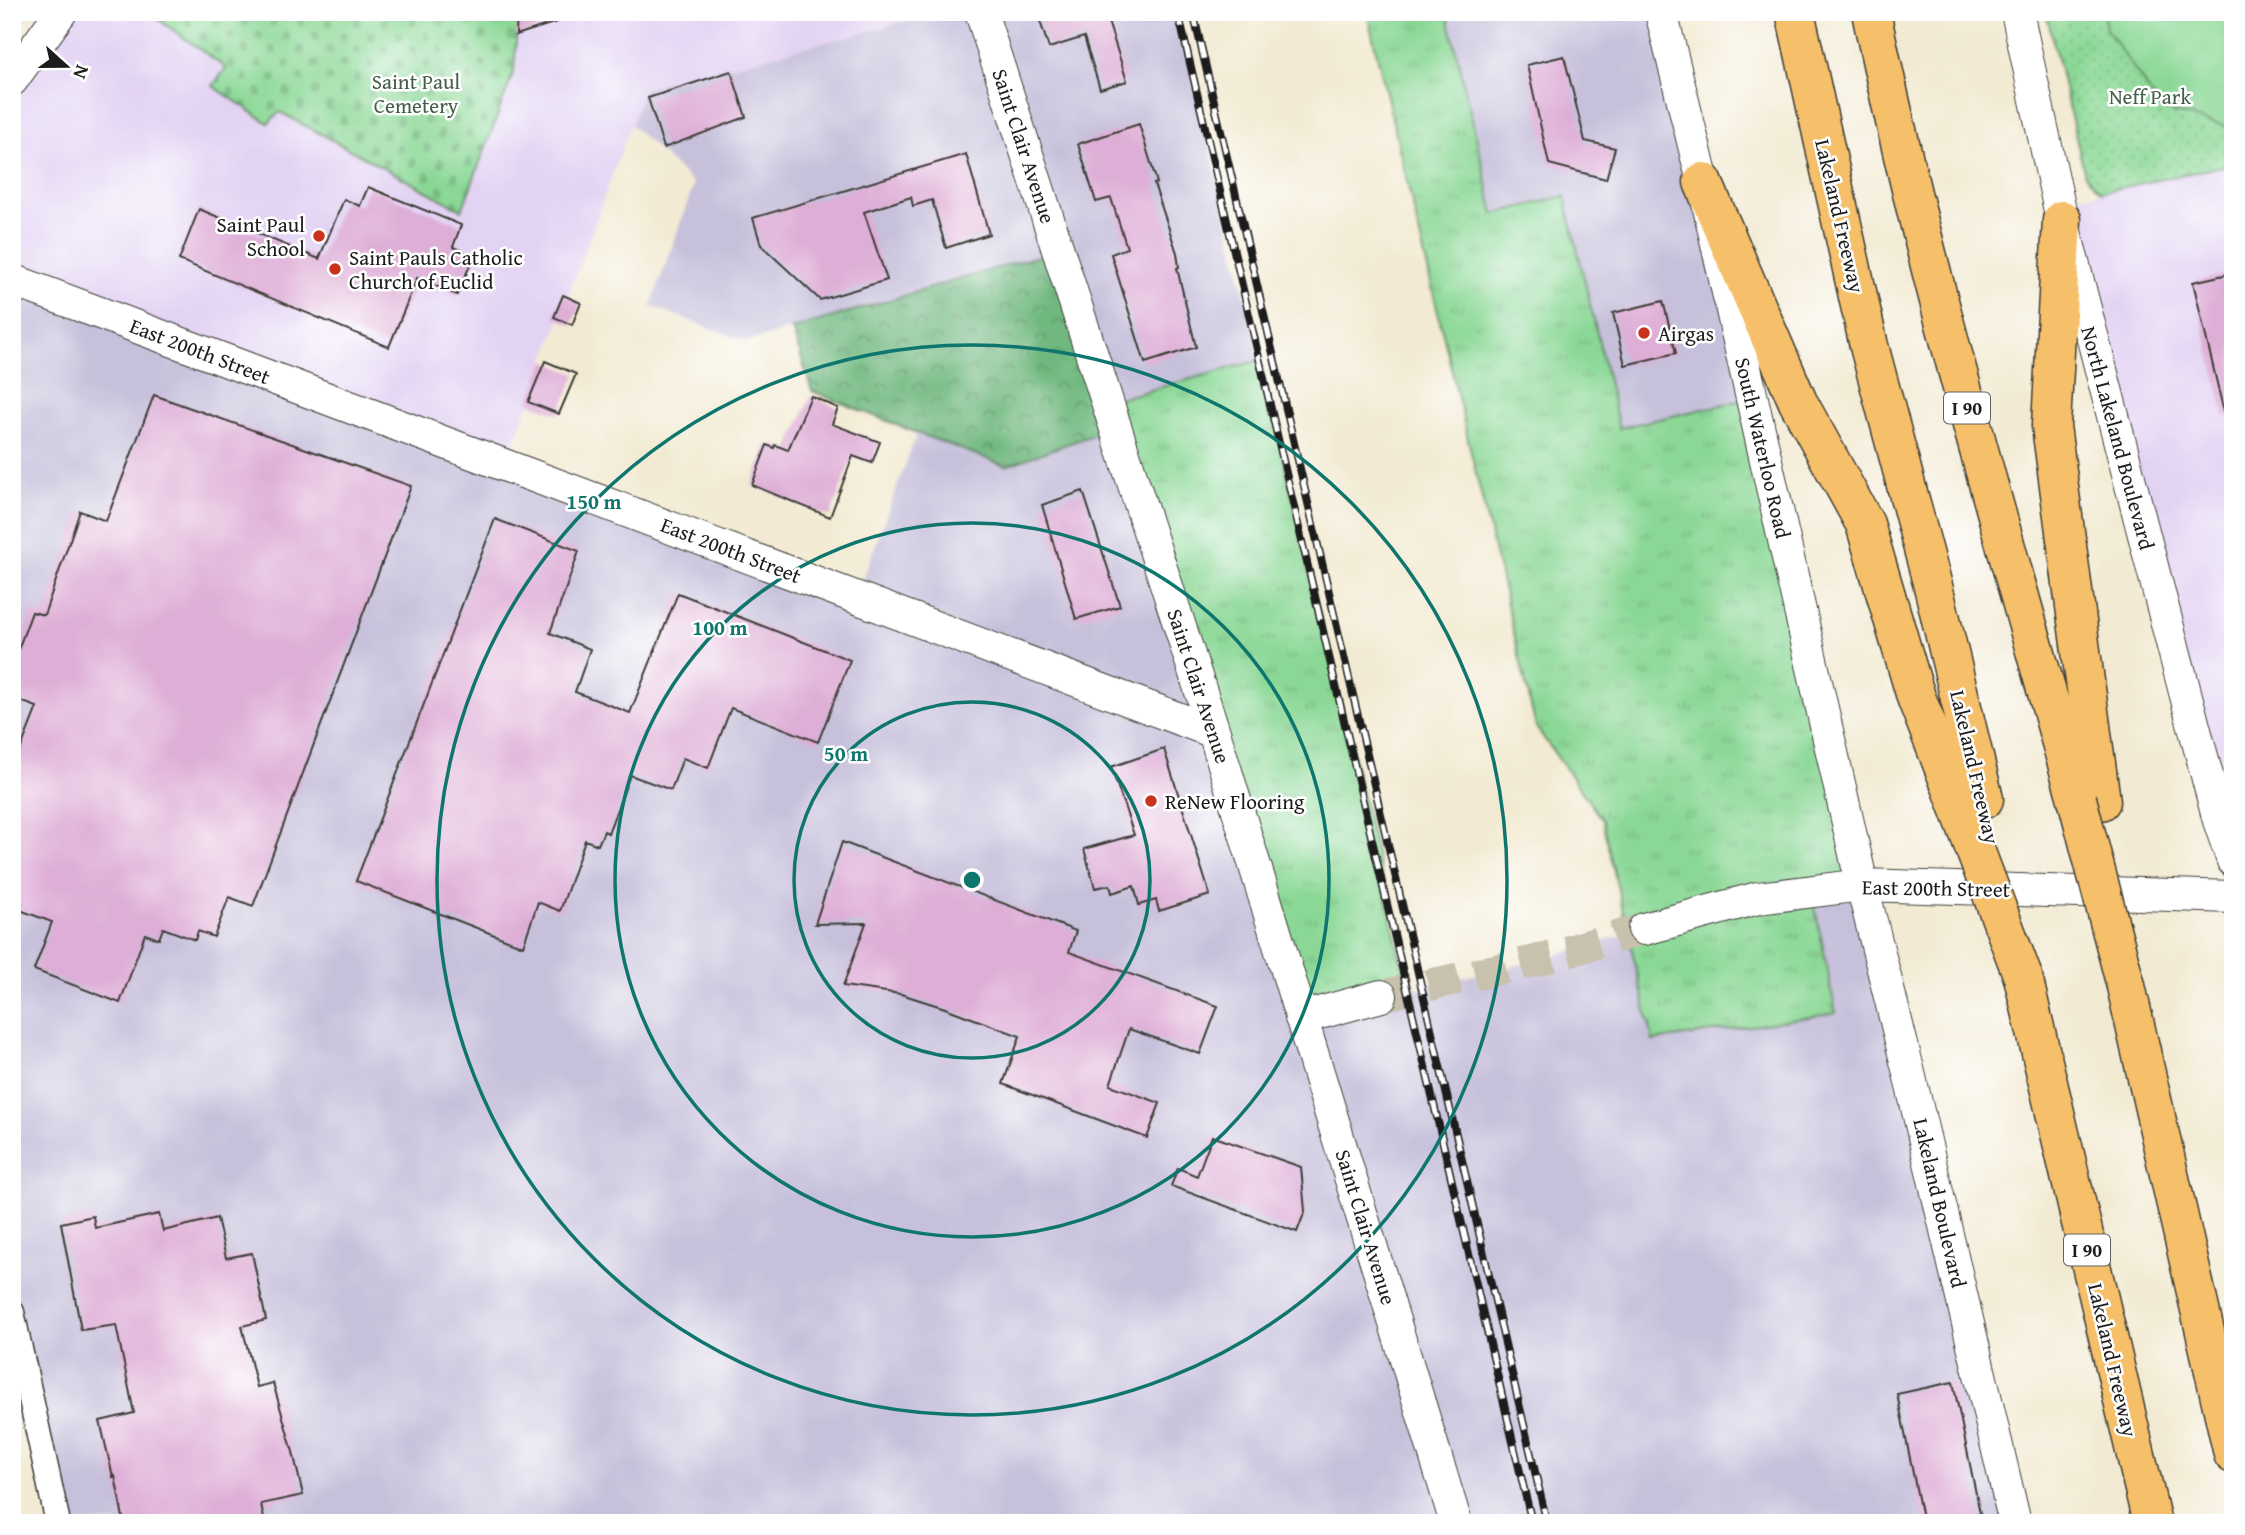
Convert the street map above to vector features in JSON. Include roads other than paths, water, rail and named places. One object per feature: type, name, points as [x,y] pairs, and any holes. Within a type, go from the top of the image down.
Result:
[{"type":"highway","name":"Lakeland Freeway","points":[[1795,12],[1869,346],[1934,590],[1969,796],[2024,977],[2152,1523]]},
{"type":"highway","name":"I 90","points":[[1871,12],[1884,78],[1966,404],[2089,800]]},
{"type":"highway","points":[[1703,182],[1798,402],[1865,524],[1916,697],[1969,796]]},
{"type":"highway","points":[[2062,220],[2050,426],[2089,800],[2126,986],[2233,1454]]},
{"type":"street","points":[[12,80],[61,12]]},
{"type":"street","name":"Saint Clair Avenue","points":[[981,12],[1214,732],[1455,1523]]},
{"type":"street","name":"South Waterloo Road","points":[[1661,12],[1703,182],[1862,885]]},
{"type":"street","name":"North Lakeland Boulevard","points":[[2017,12],[2062,220],[2219,821],[2233,861]]},
{"type":"street","name":"East 200th Street","points":[[12,280],[1214,732]]},
{"type":"street","name":"East 200th Street","points":[[1644,929],[1758,898],[1862,885],[2233,897]]},
{"type":"street","name":"Lakeland Boulevard","points":[[1862,885],[2015,1523]]},
{"type":"street","points":[[1301,1018],[1381,996]]},
{"type":"street","points":[[12,1312],[58,1523]]},
{"type":"tunnel","points":[[1381,996],[1535,961],[1644,929]]},
{"type":"railway","points":[[1178,12],[1532,1523]]},
{"type":"railway","points":[[1193,12],[1547,1523]]},
{"type":"place","name":"Saint Paul School","points":[[319,236]]},
{"type":"place","name":"Saint Pauls Catholic Church of Euclid","points":[[335,269]]},
{"type":"place","name":"Airgas","points":[[1644,333]]},
{"type":"place","name":"ReNew Flooring","points":[[1151,801]]},
{"type":"park label","name":"Saint Paul Cemetery","points":[[416,93]]},
{"type":"park label","name":"Neff Park","points":[[2150,96]]}]
